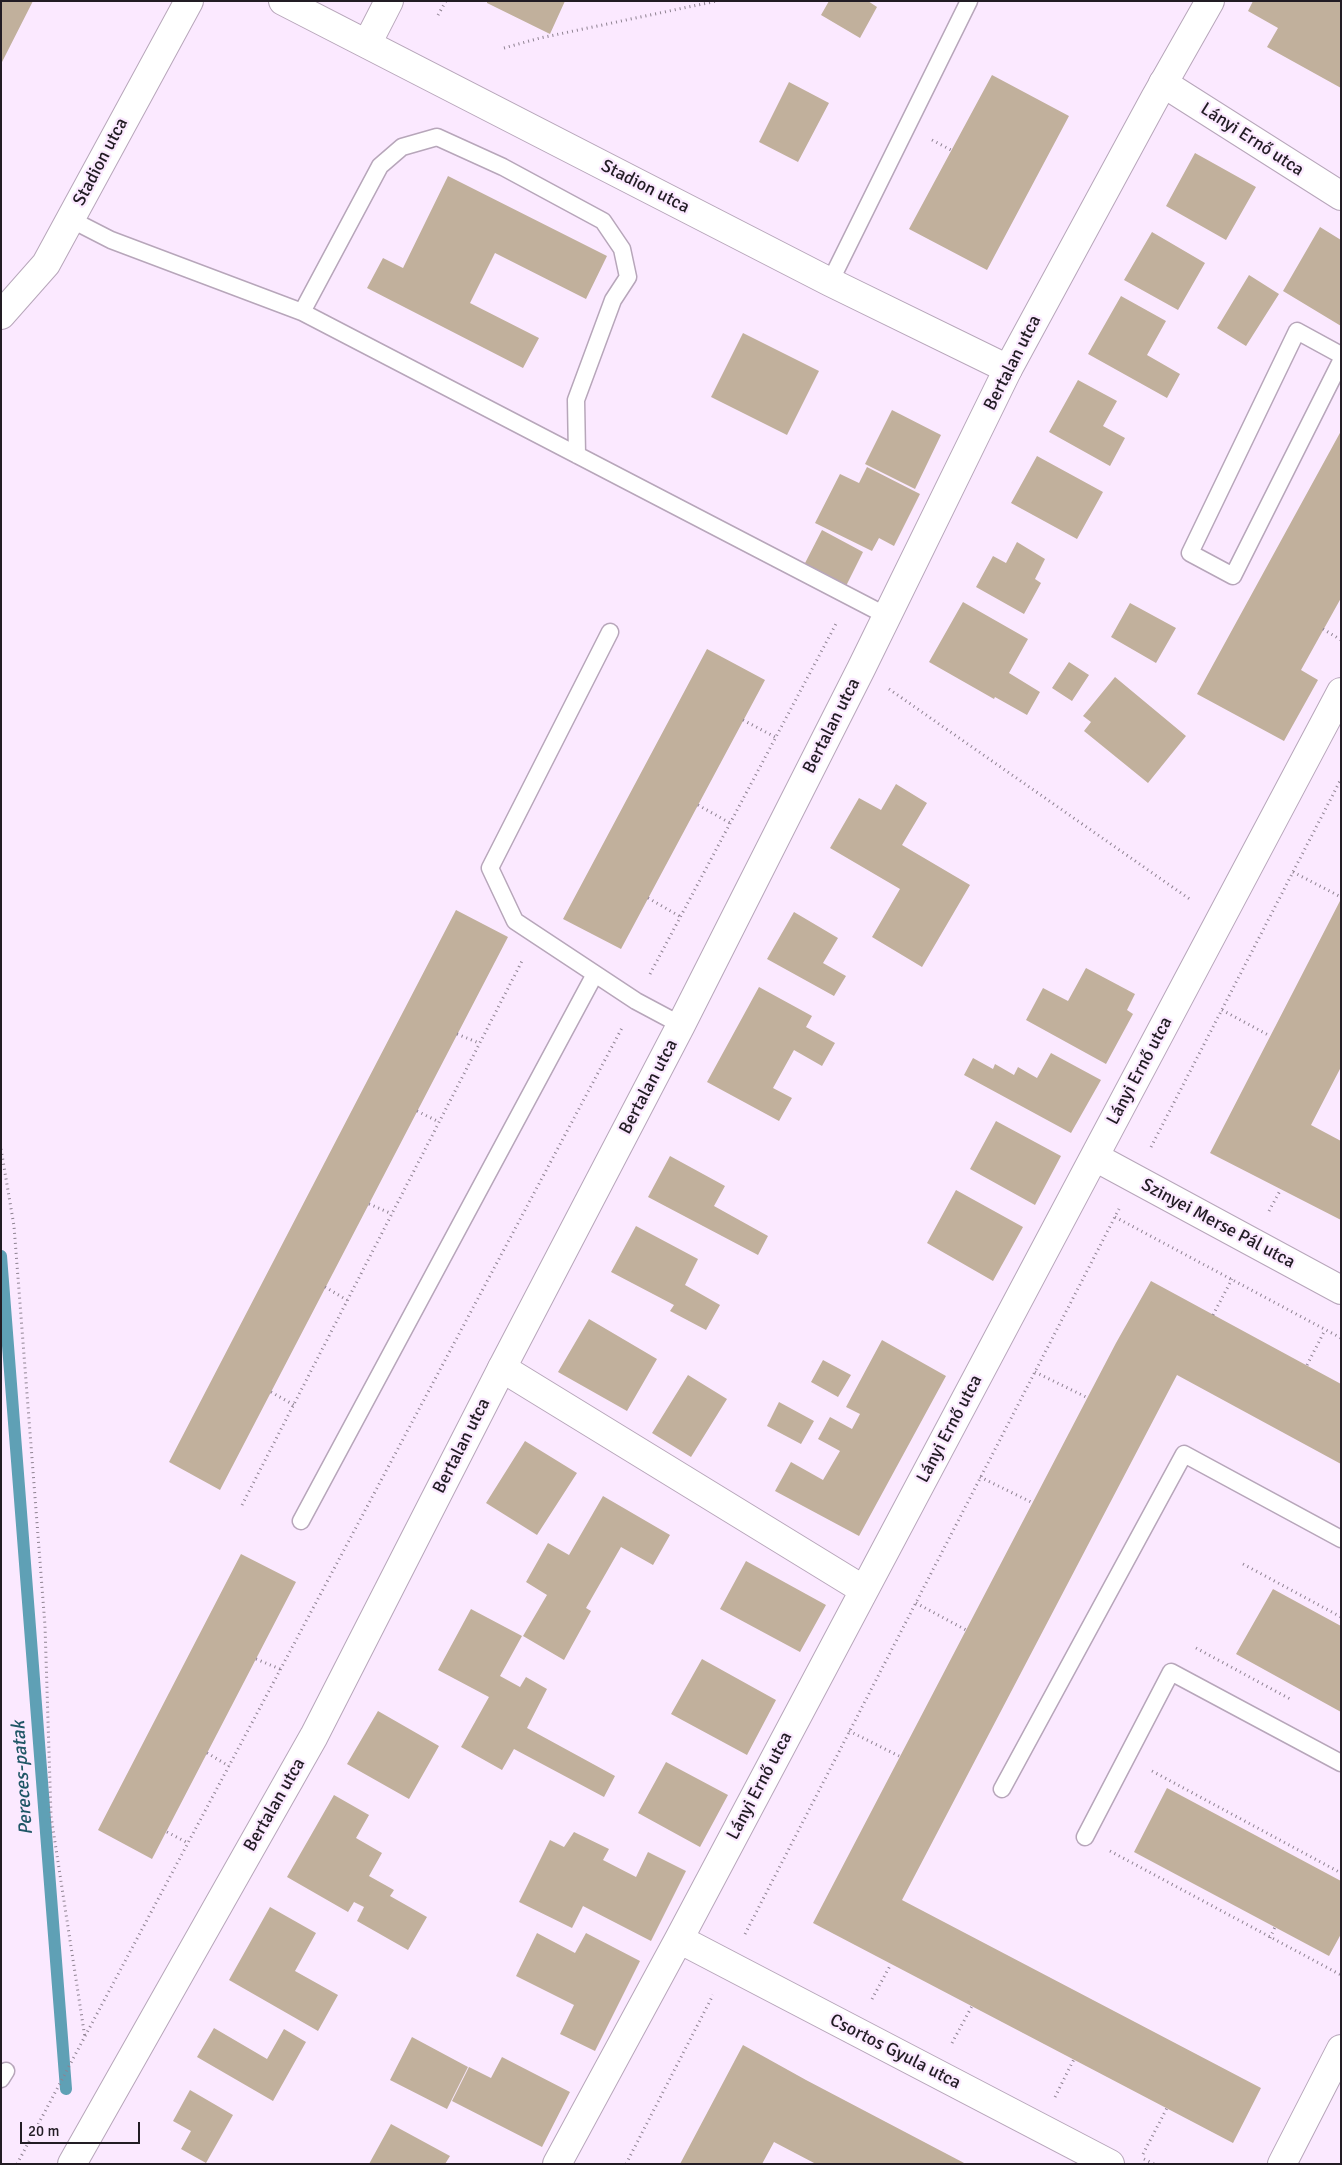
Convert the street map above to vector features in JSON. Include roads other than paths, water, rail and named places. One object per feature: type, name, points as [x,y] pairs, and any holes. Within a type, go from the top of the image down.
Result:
[{"type":"street","name":"Stadion utca","points":[[1,315],[46,264],[189,1]]},
{"type":"street","name":"Stadion utca","points":[[283,1],[830,282],[1008,369]]},
{"type":"street","points":[[367,44],[389,1]]},
{"type":"street","points":[[1192,31],[1200,1]]},
{"type":"street","name":"Bertalan utca","points":[[72,2164],[314,1736],[502,1368],[681,1025],[887,616],[1008,369],[1163,83],[1210,1]]},
{"type":"street","name":"Lányi Ernő utca","points":[[1163,83],[1341,196]]},
{"type":"street","name":"Lányi Ernő utca","points":[[557,2164],[679,1939],[1341,692]]},
{"type":"street","name":"Szinyei Merse Pál utca","points":[[1094,1158],[1341,1290]]},
{"type":"street","points":[[502,1368],[864,1590]]},
{"type":"street","name":"Csortos Gyula utca","points":[[679,1939],[1110,2164]]},
{"type":"street","points":[[1282,2164],[1341,2049]]},
{"type":"lane","points":[[830,282],[969,1]]},
{"type":"lane","points":[[302,312],[380,166],[402,147],[437,138],[503,167],[603,221],[622,249],[628,277],[613,300],[576,400],[577,455]]},
{"type":"lane","points":[[70,219],[111,240],[302,312],[887,616]]},
{"type":"lane","points":[[1341,355],[1297,331],[1190,553],[1233,576],[1341,361]]},
{"type":"lane","points":[[610,632],[490,868],[515,921],[636,1001],[681,1025]]},
{"type":"lane","points":[[301,1521],[595,974]]},
{"type":"lane","points":[[1002,1789],[1184,1454],[1341,1539]]},
{"type":"lane","points":[[1085,1837],[1171,1672],[1341,1763]]},
{"type":"waterway","name":"Pereces-patak","points":[[1,1256],[66,2089]]}]
